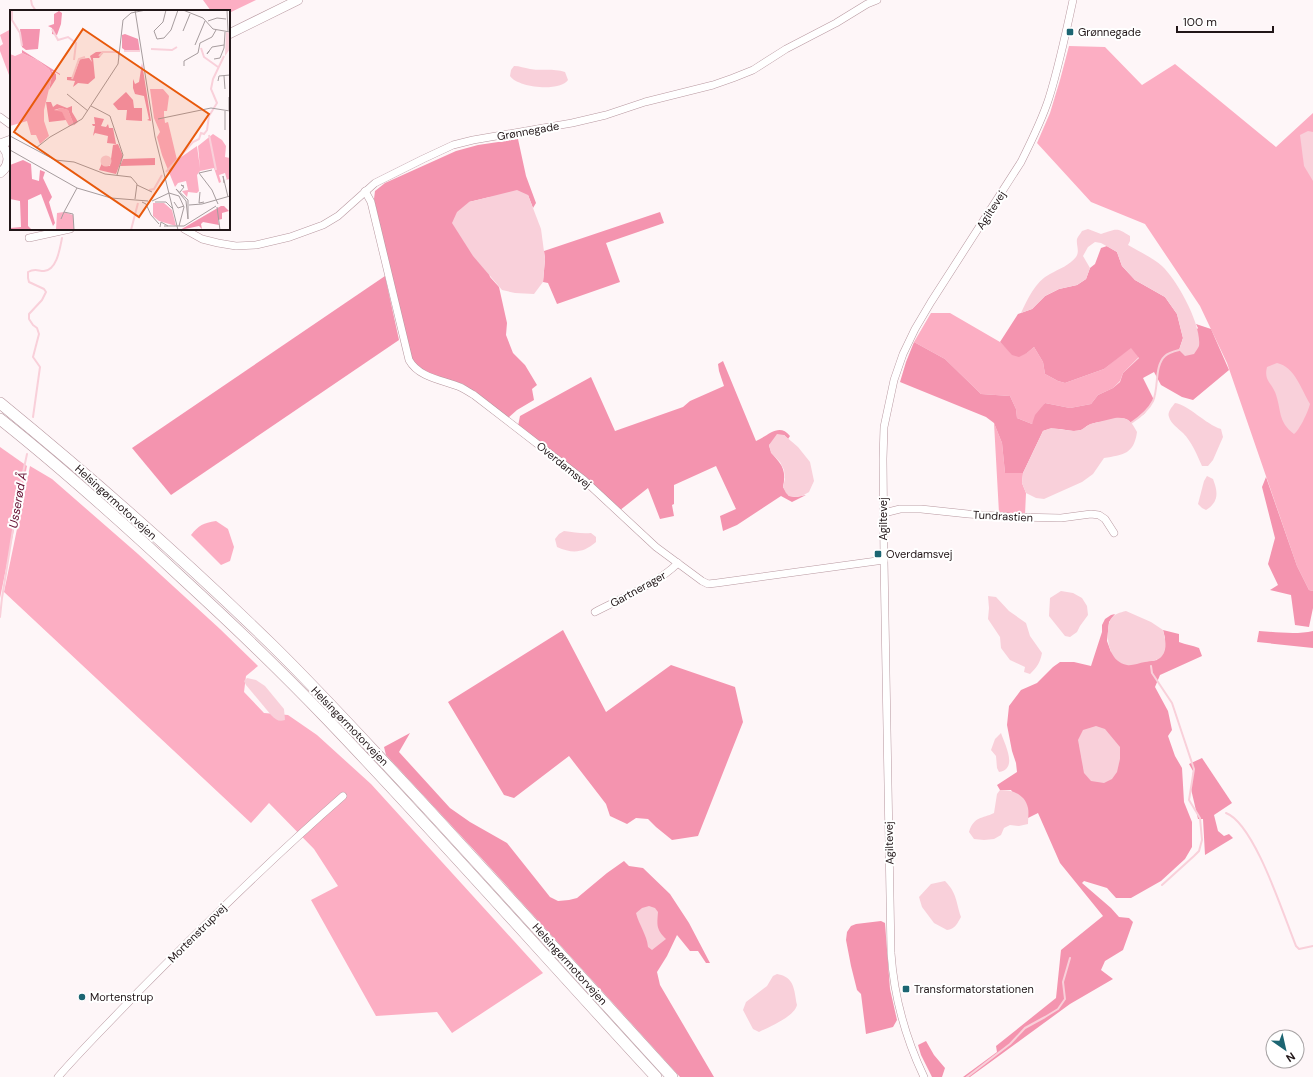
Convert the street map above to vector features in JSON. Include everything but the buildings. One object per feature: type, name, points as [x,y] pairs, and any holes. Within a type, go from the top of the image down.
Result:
[{"type":"highway","points":[[0,396],[39,428],[68,459]]},
{"type":"highway","name":"Helsingørmotorvejen","points":[[0,403],[68,459],[171,551],[272,646],[337,711],[672,1077]]},
{"type":"highway","name":"Helsingørmotorvejen","points":[[0,419],[122,523],[225,618],[309,701],[436,836],[656,1077]]},
{"type":"main road","points":[[230,34],[298,0]]},
{"type":"main road","points":[[0,173],[6,168],[10,156],[0,144],[10,140]]},
{"type":"street","name":"Grønnegade","points":[[186,230],[202,239],[236,246],[256,245],[290,237],[323,225],[338,216],[375,183],[453,145],[473,140],[572,123],[606,115],[645,102],[713,85],[748,72],[786,49],[836,24],[867,4],[877,0]]},
{"type":"street","name":"Agiltevej","points":[[924,1077],[909,1044],[896,996],[893,974],[890,919],[884,560],[884,427],[894,380],[903,354],[931,302],[1002,193],[1021,162],[1032,139],[1049,99],[1061,55],[1073,0]]},
{"type":"street","points":[[0,117],[10,124]]},
{"type":"street","name":"Overdamsvej","points":[[365,191],[371,202],[409,360],[412,366],[426,375],[462,388],[474,395],[584,480],[656,547],[702,581],[708,584],[718,584],[884,560]]},
{"type":"street","points":[[29,238],[65,230]]},
{"type":"street","name":"Tundrastien","points":[[884,513],[900,509],[921,509],[1011,517],[1061,518],[1091,514],[1099,515],[1105,519],[1114,533]]},
{"type":"street","name":"Gartnerager","points":[[595,612],[653,582],[671,570],[678,563]]},
{"type":"street","name":"Mortenstrupvej","points":[[58,1077],[77,1055],[197,932],[301,833],[343,796]]},
{"type":"shaded area","points":[[203,0],[256,0],[230,13],[230,10],[210,10]]},
{"type":"shaded area","points":[[10,30],[9,75],[0,51],[0,46],[3,44],[0,35]]},
{"type":"shaded area","points":[[1069,46],[1105,47],[1142,85],[1175,64],[1276,147],[1313,113],[1313,591],[1309,590],[1297,566],[1227,363],[1200,306],[1145,224],[1091,202],[1037,143],[1050,113]]},
{"type":"shaded area","points":[[514,66],[534,70],[565,72],[568,80],[564,84],[557,86],[530,86],[514,80],[510,76],[511,70]]},
{"type":"shaded area","points":[[1308,131],[1313,132],[1313,181],[1304,166],[1300,135]]},
{"type":"shaded area","points":[[518,139],[526,176],[536,203],[533,208],[528,195],[490,197],[469,202],[490,277],[499,287],[507,323],[506,335],[513,353],[525,365],[537,385],[532,389],[534,400],[517,410],[508,418],[463,384],[431,374],[420,368],[411,359],[374,199],[375,191],[385,183],[456,151],[478,145]]},
{"type":"shaded area","points":[[517,190],[528,195],[541,229],[545,259],[543,282],[534,294],[515,293],[502,290],[473,256],[452,223],[457,212],[469,202]]},
{"type":"shaded area","points":[[660,212],[664,223],[606,243],[620,282],[557,304],[548,283],[543,282],[545,259],[544,251]]},
{"type":"shaded area","points":[[1088,229],[1101,234],[1116,230],[1125,233],[1130,236],[1128,245],[1162,266],[1175,281],[1193,315],[1197,327],[1199,346],[1194,354],[1185,356],[1179,350],[1183,338],[1177,314],[1165,297],[1135,280],[1122,266],[1117,252],[1101,243],[1095,242],[1088,247],[1083,256],[1090,268],[1086,279],[1077,285],[1059,289],[1045,296],[1032,309],[1021,313],[1032,291],[1040,281],[1074,260],[1078,252],[1077,238],[1082,231]]},
{"type":"shaded area","points":[[1107,246],[1117,252],[1122,266],[1135,280],[1165,297],[1177,314],[1183,338],[1179,350],[1198,328],[1196,324],[1211,329],[1229,370],[1193,400],[1182,397],[1161,385],[1154,372],[1143,378],[1154,400],[1144,414],[1131,423],[1126,419],[1120,418],[1094,423],[1088,425],[1082,430],[1077,431],[1048,429],[1043,431],[1023,473],[1005,473],[1002,443],[994,423],[986,417],[900,382],[914,342],[945,359],[981,394],[1010,396],[1016,409],[1017,418],[1032,424],[1035,415],[1045,403],[1070,408],[1091,404],[1098,395],[1113,388],[1120,382],[1123,373],[1139,358],[1131,348],[1104,369],[1065,383],[1045,374],[1043,362],[1034,347],[1019,357],[1012,355],[1000,342],[1018,314],[1032,309],[1045,296],[1059,289],[1077,285],[1086,279],[1090,268],[1095,264],[1101,248]]},
{"type":"shaded area","points":[[385,276],[399,340],[171,495],[132,448]]},
{"type":"shaded area","points":[[931,313],[950,313],[1000,342],[1013,355],[1027,353],[1034,347],[1043,362],[1045,374],[1065,383],[1104,369],[1131,347],[1139,357],[1123,373],[1120,381],[1113,388],[1098,395],[1091,404],[1070,408],[1045,403],[1032,424],[1017,418],[1016,409],[1010,396],[981,394],[945,359],[914,342]]},
{"type":"shaded area","points":[[723,361],[756,441],[773,431],[778,430],[786,432],[790,436],[788,439],[784,435],[769,445],[781,465],[784,477],[783,487],[789,496],[796,497],[806,495],[792,502],[781,496],[737,525],[723,531],[720,516],[736,509],[716,466],[674,485],[674,504],[672,505],[674,516],[660,519],[648,488],[619,511],[518,426],[520,416],[591,377],[615,431],[683,407],[690,401],[724,386],[718,364]]},
{"type":"shaded area","points":[[1277,363],[1283,365],[1293,374],[1310,404],[1303,421],[1294,434],[1282,420],[1275,392],[1266,375],[1267,367]]},
{"type":"shaded area","points":[[1175,403],[1186,407],[1215,427],[1221,429],[1223,437],[1213,460],[1208,466],[1202,466],[1189,440],[1170,419],[1169,411]]},
{"type":"shaded area","points":[[1115,418],[1129,420],[1137,432],[1136,439],[1130,449],[1117,456],[1104,458],[1093,474],[1082,482],[1044,499],[1036,498],[1026,493],[1022,483],[1023,473],[1043,431],[1051,428],[1073,431],[1081,430],[1090,424]]},
{"type":"shaded area","points":[[994,423],[1002,443],[1005,473],[1023,473],[1022,483],[1026,493],[1025,515],[999,513]]},
{"type":"shaded area","points":[[777,434],[784,435],[798,447],[810,462],[814,481],[809,492],[802,496],[789,496],[783,487],[785,479],[784,470],[780,462],[771,453],[769,445]]},
{"type":"shaded area","points":[[0,447],[27,466],[0,598]]},
{"type":"shaded area","points":[[30,466],[52,479],[138,554],[258,666],[246,676],[244,692],[264,713],[288,715],[317,735],[371,784],[543,973],[452,1033],[437,1012],[376,1016],[311,900],[338,886],[314,849],[269,803],[251,823],[4,592]]},
{"type":"shaded area","points":[[1207,476],[1213,479],[1216,488],[1216,496],[1213,504],[1206,510],[1198,504],[1204,481]]},
{"type":"shaded area","points":[[1266,477],[1297,566],[1309,590],[1313,591],[1313,608],[1309,627],[1295,625],[1291,595],[1270,590],[1278,585],[1268,564],[1275,538],[1262,487]]},
{"type":"shaded area","points":[[216,521],[228,529],[234,547],[230,561],[221,565],[191,535],[202,525]]},
{"type":"shaded area","points":[[564,531],[591,533],[596,537],[596,542],[582,550],[568,551],[557,547],[555,539]]},
{"type":"shaded area","points":[[1061,591],[1073,593],[1082,598],[1087,606],[1088,615],[1077,632],[1070,637],[1065,636],[1049,616],[1050,598]]},
{"type":"shaded area","points":[[988,596],[996,597],[1009,611],[1026,623],[1030,636],[1042,653],[1038,665],[1030,674],[1024,672],[1025,667],[1010,660],[1001,648],[1000,637],[988,619]]},
{"type":"shaded area","points":[[1126,611],[1151,622],[1163,630],[1165,650],[1160,658],[1133,665],[1127,665],[1117,660],[1111,652],[1108,641],[1109,622],[1112,617],[1118,613]]},
{"type":"shaded area","points":[[1115,614],[1109,622],[1107,641],[1111,652],[1151,661],[1157,660],[1165,638],[1163,630],[1179,634],[1179,642],[1199,648],[1202,656],[1160,675],[1155,687],[1168,711],[1172,730],[1168,736],[1175,756],[1182,768],[1184,802],[1192,822],[1192,847],[1185,859],[1161,881],[1131,898],[1116,898],[1107,888],[1084,881],[1082,883],[1111,908],[1119,917],[1129,918],[1133,922],[1123,950],[1105,961],[1101,970],[1113,979],[1070,1004],[970,1077],[963,1077],[997,1052],[996,1046],[1056,998],[1061,950],[1103,916],[1060,863],[1038,813],[1028,818],[1028,813],[1011,790],[1000,790],[997,785],[1017,772],[1007,725],[1009,706],[1021,690],[1037,683],[1060,662],[1074,662],[1091,666],[1102,632],[1102,625],[1105,619]]},
{"type":"shaded area","points":[[563,630],[606,712],[671,665],[735,687],[743,722],[698,836],[672,840],[648,819],[636,818],[627,824],[610,816],[606,804],[569,756],[514,798],[504,795],[448,702]]},
{"type":"shaded area","points":[[1259,631],[1293,633],[1313,631],[1313,648],[1257,642]]},
{"type":"shaded area","points":[[247,678],[256,680],[265,686],[284,709],[285,720],[278,720],[271,715],[246,685],[244,681]]},
{"type":"shaded area","points":[[1096,726],[1105,729],[1120,747],[1120,759],[1117,772],[1112,779],[1104,783],[1091,781],[1084,773],[1078,740],[1083,730]]},
{"type":"shaded area","points":[[410,733],[399,752],[450,808],[470,822],[507,843],[550,897],[558,901],[577,898],[624,861],[629,866],[643,868],[670,894],[689,923],[710,963],[706,963],[698,951],[690,951],[677,935],[657,972],[660,985],[714,1077],[680,1077],[386,755],[384,747]]},
{"type":"shaded area","points":[[1001,733],[1009,755],[1009,761],[1005,770],[999,772],[997,768],[996,756],[991,750],[995,739]]},
{"type":"shaded area","points":[[1202,758],[1232,803],[1214,815],[1218,831],[1224,836],[1229,834],[1233,838],[1205,855],[1203,819],[1198,819],[1191,789],[1193,771],[1189,764]]},
{"type":"shaded area","points":[[1000,790],[1014,792],[1024,799],[1028,808],[1028,824],[1019,826],[1010,825],[1004,828],[1001,835],[994,839],[974,839],[969,832],[973,823],[994,813],[997,794]]},
{"type":"shaded area","points":[[945,881],[956,898],[961,917],[954,927],[947,930],[934,923],[922,907],[919,897],[931,884]]},
{"type":"shaded area","points":[[649,906],[655,908],[658,912],[658,927],[666,939],[652,950],[648,947],[636,913],[642,908]]},
{"type":"shaded area","points":[[881,921],[885,923],[890,989],[897,1020],[893,1027],[866,1034],[861,994],[857,990],[846,940],[847,932],[851,926],[856,924]]},
{"type":"shaded area","points":[[777,974],[787,978],[793,985],[797,1005],[791,1014],[759,1032],[753,1029],[743,1010],[746,1002],[767,986],[773,976]]},
{"type":"shaded area","points":[[926,1041],[934,1055],[945,1068],[942,1077],[932,1077],[921,1055],[918,1045]]},
{"type":"waterway","name":"Usserød Å","points":[[31,0],[35,10]]},
{"type":"waterway","name":"Usserød Å","points":[[33,417],[40,367],[33,357],[39,334],[37,328],[29,319],[29,314],[42,300],[46,292],[44,289],[29,282],[28,272],[35,270],[44,271],[52,267],[57,258],[62,238]]},
{"type":"waterway","points":[[1131,423],[1144,414],[1153,401],[1159,365],[1162,360],[1168,354],[1179,350]]},
{"type":"waterway","name":"Usserød Å","points":[[0,617],[15,510],[27,454]]},
{"type":"waterway","points":[[1151,666],[1152,673],[1172,703],[1194,769],[1189,800],[1200,818],[1202,840],[1199,851],[1162,885]]},
{"type":"waterway","points":[[1226,813],[1237,821],[1258,852],[1296,946],[1299,949],[1313,946]]},
{"type":"waterway","points":[[967,1077],[1010,1044],[1025,1028],[1058,1009],[1065,999],[1063,982],[1070,958]]},
{"type":"place","name":"Grønnegade","points":[[1070,32]]},
{"type":"place","name":"Overdamsvej","points":[[878,554]]},
{"type":"place","name":"Transformatorstationen","points":[[906,989]]},
{"type":"place","name":"Mortenstrup","points":[[82,997]]}]
